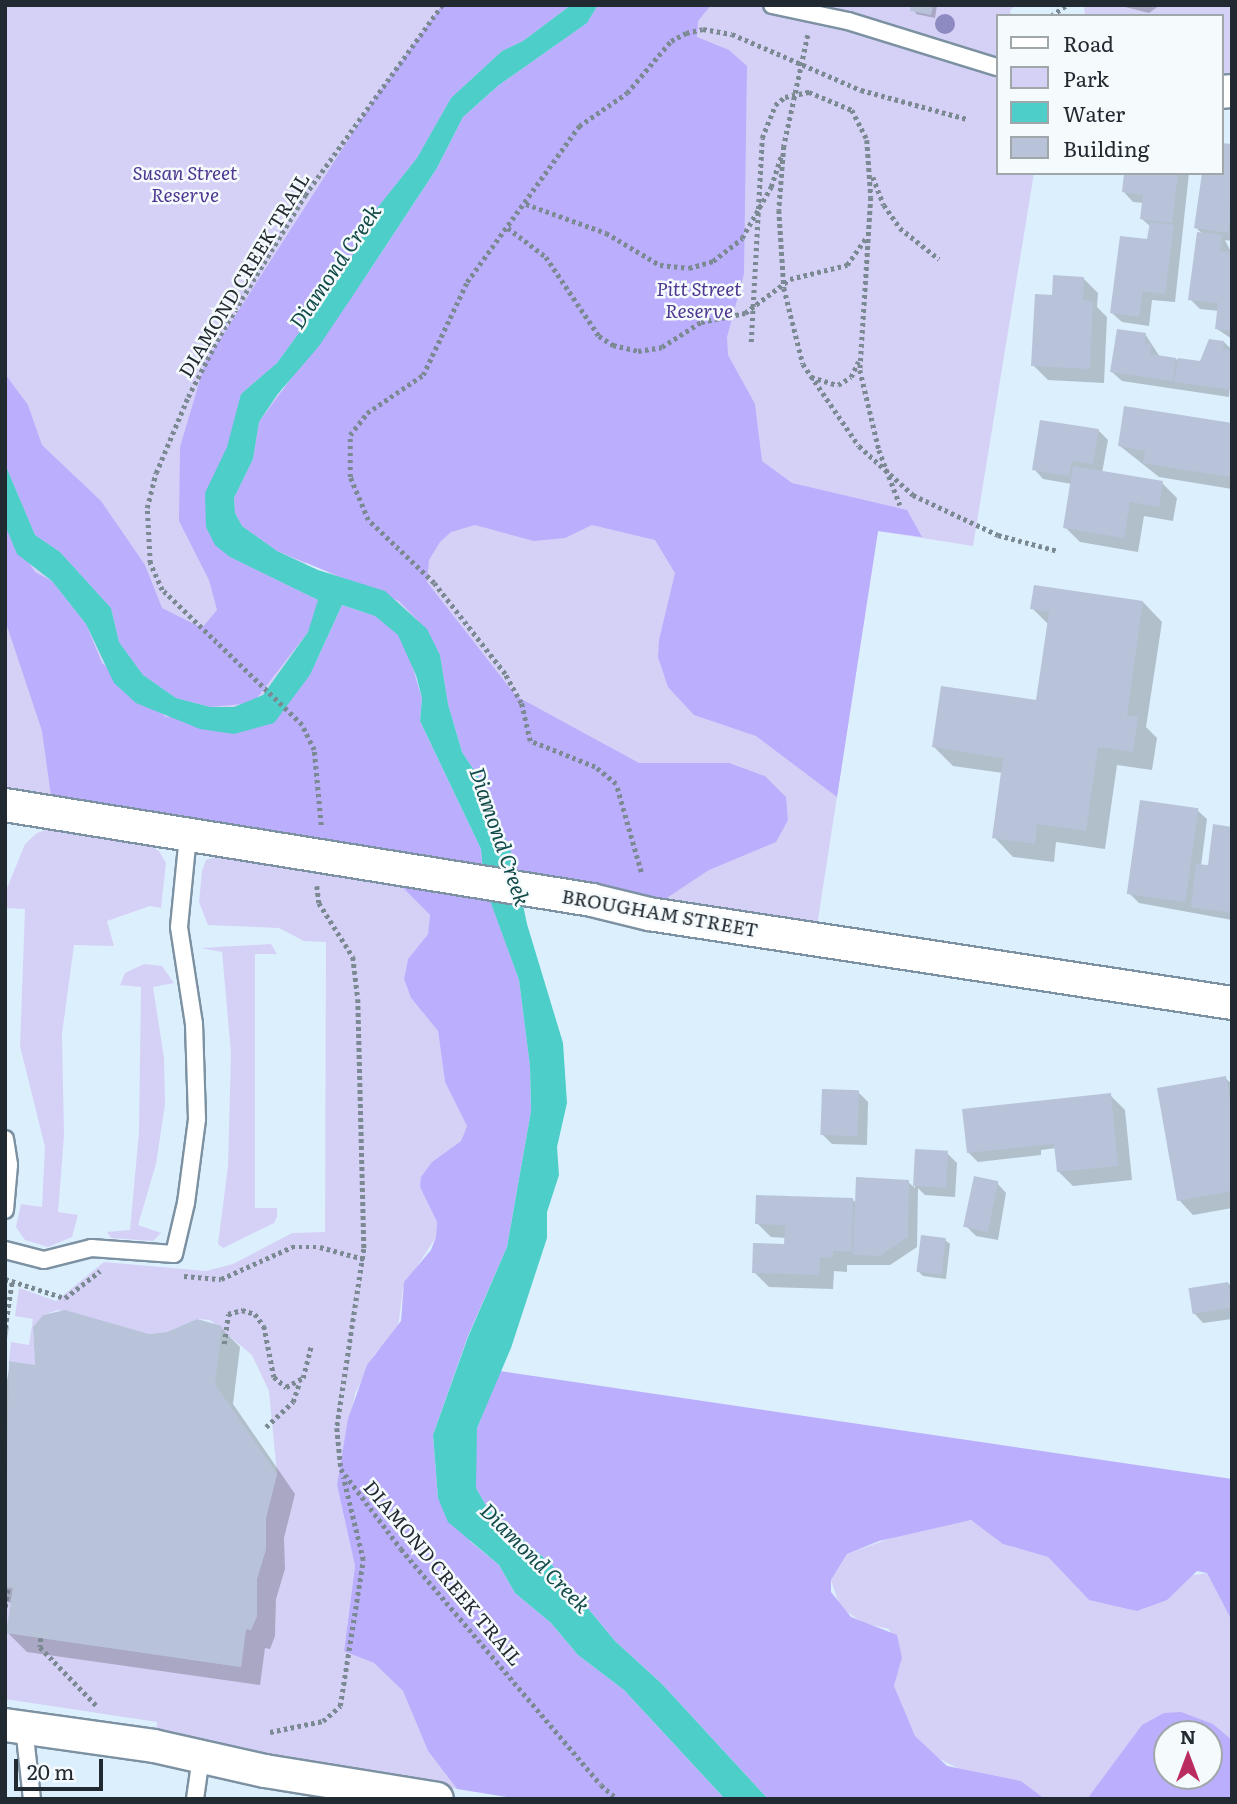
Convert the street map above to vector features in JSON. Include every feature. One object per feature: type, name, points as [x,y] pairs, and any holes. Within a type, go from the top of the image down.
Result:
[{"type":"street","name":"BROUGHAM STREET","points":[[5,805],[447,879],[592,900],[649,914],[1232,1003]]},
{"type":"street","points":[[15,1726],[437,1799]]},
{"type":"lane","points":[[772,5],[807,10],[996,67]]},
{"type":"lane","points":[[11,1252],[52,1260],[91,1248],[174,1254],[186,1203],[197,1119],[194,1024],[181,945],[188,835]]},
{"type":"lane","points":[[5,1139],[9,1165],[5,1210]]},
{"type":"lane","points":[[15,1726],[32,1799]]},
{"type":"lane","points":[[195,1799],[201,1757]]},
{"type":"path","name":"DIAMOND CREEK TRAIL","points":[[319,777],[314,750],[302,725],[173,602],[155,578],[146,523],[151,488],[188,397],[220,335],[305,195],[442,5]]},
{"type":"path","points":[[807,10],[801,66],[784,146],[779,210],[784,282],[803,364],[834,415],[888,475],[914,495],[964,522],[1058,551]]},
{"type":"path","points":[[641,872],[616,784],[595,767],[530,741],[521,703],[505,674],[443,593],[368,520],[350,477],[350,435],[356,423],[423,375],[467,282],[526,204],[579,126],[626,93],[671,41],[686,33],[703,29],[732,34],[861,90],[967,119]]},
{"type":"path","points":[[751,342],[758,211],[767,119],[775,105],[794,93],[820,95],[852,110],[867,141],[878,193],[891,217],[911,240],[939,259]]},
{"type":"path","points":[[526,204],[606,233],[645,259],[674,268],[701,266],[724,255],[742,238],[758,211],[784,146]]},
{"type":"path","points":[[803,364],[820,383],[838,385],[855,371],[869,224],[871,166]]},
{"type":"path","points":[[508,228],[546,257],[599,336],[625,350],[662,347],[690,326],[737,316],[755,306],[784,282],[847,265],[862,250],[869,224]]},
{"type":"path","points":[[859,348],[870,419],[900,505]]},
{"type":"path","name":"DIAMOND CREEK TRAIL","points":[[318,881],[319,903],[353,957],[358,999],[365,1249],[337,1428],[341,1469],[401,1549],[601,1785],[617,1799]]},
{"type":"path","points":[[5,1328],[11,1252]]},
{"type":"path","points":[[224,1345],[228,1314],[249,1311],[264,1326],[274,1377],[286,1387],[299,1384]]},
{"type":"path","points":[[267,1427],[293,1402],[299,1384],[307,1373],[311,1347]]},
{"type":"path","points":[[270,1732],[323,1720],[341,1706],[362,1560],[341,1469]]},
{"type":"path","points":[[5,1607],[8,1587]]},
{"type":"path","points":[[41,1638],[40,1647],[96,1705]]},
{"type":"green space","name":"Susan Street Reserve","points":[[5,5],[571,5],[523,41],[277,363],[345,847],[5,789]]},
{"type":"green space","points":[[442,5],[571,5],[523,41],[502,51],[451,98],[417,158],[370,217],[359,245],[336,282],[277,363],[241,394],[228,447],[206,493],[206,527],[230,557],[318,600],[316,614],[308,632],[253,703],[210,707],[176,698],[143,675],[119,642],[111,608],[60,552],[35,535],[5,464],[5,374],[28,405],[42,445],[101,501],[145,565],[162,608],[202,628],[217,610],[209,580],[179,521],[180,447],[205,363],[375,98]]},
{"type":"green space","name":"Pitt Street Reserve","points":[[598,5],[1017,5],[1010,10],[1011,14],[996,14],[996,175],[1034,175],[973,546],[878,531],[817,926],[594,891],[245,472],[556,44],[596,12]]},
{"type":"green space","name":"Pitt Street Reserve","points":[[598,5],[711,5],[698,21],[697,37],[729,50],[747,66],[744,274],[727,337],[728,355],[755,404],[762,461],[792,483],[907,510],[922,537],[878,531],[837,797],[756,736],[694,715],[668,687],[658,657],[659,640],[675,573],[655,540],[592,525],[565,538],[534,541],[475,525],[451,532],[440,542],[429,560],[427,582],[516,696],[639,763],[729,763],[765,776],[786,797],[788,820],[776,842],[709,870],[662,901],[516,874],[483,784],[462,752],[448,704],[440,655],[427,630],[399,601],[277,551],[242,526],[235,513],[234,498],[253,459],[259,422],[366,276],[437,168],[463,117],[499,85],[587,23]]},
{"type":"green space","points":[[1084,5],[1232,5],[1232,75],[1223,76],[1223,14],[1085,14]]},
{"type":"green space","points":[[5,525],[35,572],[52,581],[86,624],[102,663],[166,717],[287,705],[310,675],[342,605],[375,616],[398,634],[409,655],[422,698],[420,721],[481,849],[483,874],[51,796],[42,731],[5,620]]},
{"type":"green space","points":[[52,828],[147,843],[159,851],[166,863],[161,908],[150,906],[107,921],[114,946],[74,945],[62,1034],[64,1136],[58,1212],[78,1215],[72,1237],[48,1247],[25,1240],[16,1227],[21,1204],[42,1207],[45,1147],[20,1046],[25,909],[5,908],[5,893],[25,844],[37,833]]},
{"type":"green space","points":[[219,856],[399,884],[430,915],[428,934],[408,959],[404,979],[411,998],[438,1031],[445,1082],[467,1126],[461,1141],[432,1162],[420,1187],[437,1222],[436,1237],[403,1288],[398,1328],[374,1355],[355,1394],[337,1485],[355,1566],[344,1650],[374,1663],[403,1691],[428,1751],[457,1789],[260,1756],[156,1732],[157,1722],[5,1699],[5,1587],[13,1588],[7,1633],[241,1667],[246,1629],[251,1630],[257,1616],[257,1579],[266,1549],[266,1518],[277,1474],[269,1391],[252,1355],[210,1320],[197,1319],[167,1332],[149,1334],[58,1310],[43,1315],[33,1327],[35,1365],[9,1361],[11,1342],[29,1345],[33,1319],[15,1316],[19,1288],[56,1301],[104,1262],[206,1271],[233,1264],[292,1233],[325,1232],[326,942],[304,941],[279,928],[208,925],[199,902],[202,871],[206,860]]},
{"type":"green space","points":[[399,884],[488,894],[519,980],[530,1065],[531,1111],[507,1247],[468,1336],[433,1435],[438,1498],[471,1542],[499,1565],[515,1593],[551,1623],[578,1655],[624,1690],[725,1799],[520,1799],[457,1789],[428,1751],[403,1691],[374,1663],[344,1651],[355,1566],[337,1485],[348,1419],[367,1365],[401,1321],[404,1282],[431,1250],[436,1237],[437,1222],[420,1187],[421,1177],[432,1162],[461,1141],[467,1126],[445,1082],[438,1031],[411,998],[404,979],[408,959],[428,934],[430,915]]},
{"type":"green space","points":[[271,944],[277,954],[255,954],[255,1208],[277,1208],[277,1217],[274,1223],[223,1248],[218,1244],[228,1166],[231,1053],[222,952],[201,948]]},
{"type":"green space","points":[[144,964],[162,966],[174,983],[153,987],[164,1058],[165,1104],[156,1164],[138,1225],[161,1233],[153,1241],[111,1238],[107,1232],[130,1230],[139,1132],[141,987],[120,985],[125,973]]},
{"type":"green space","points":[[500,1371],[1232,1479],[1232,1621],[1207,1573],[1197,1571],[1167,1600],[1137,1611],[1089,1600],[1048,1557],[1003,1544],[971,1520],[879,1541],[847,1554],[831,1580],[831,1592],[851,1617],[897,1635],[902,1658],[894,1686],[915,1736],[947,1766],[1021,1781],[1045,1799],[768,1799],[662,1684],[615,1641],[552,1565],[488,1509],[476,1488],[474,1461],[477,1428]]},
{"type":"green space","points":[[962,1519],[979,1522],[1013,1547],[1048,1557],[1089,1600],[1167,1600],[1189,1576],[1207,1573],[1232,1621],[1232,1740],[1223,1732],[1223,1720],[1153,1720],[1153,1726],[1142,1726],[1087,1799],[1045,1799],[1021,1781],[967,1773],[930,1754],[915,1736],[899,1702],[894,1686],[902,1658],[889,1629],[863,1623],[840,1607],[831,1580],[847,1554],[910,1531]]},
{"type":"green space","points":[[1181,1712],[1202,1720],[1153,1720],[1153,1790],[1223,1790],[1223,1732],[1232,1740],[1232,1799],[1087,1799],[1142,1725],[1164,1713]]},
{"type":"water","name":"Diamond Creek","points":[[571,5],[598,5],[587,23],[499,85],[463,117],[437,168],[366,276],[319,346],[277,395],[259,422],[253,459],[234,498],[235,513],[242,526],[277,551],[318,570],[385,591],[427,629],[440,655],[448,704],[462,752],[483,784],[513,857],[527,924],[563,1043],[567,1103],[557,1147],[559,1175],[547,1212],[547,1238],[511,1348],[477,1428],[476,1488],[488,1509],[552,1565],[615,1641],[662,1684],[768,1799],[725,1799],[624,1690],[578,1655],[551,1623],[515,1593],[499,1565],[448,1522],[438,1498],[433,1435],[468,1337],[507,1247],[531,1111],[530,1066],[519,980],[484,884],[481,849],[420,721],[422,698],[416,675],[398,635],[375,616],[342,605],[310,675],[274,723],[234,734],[200,729],[136,703],[114,683],[86,624],[52,581],[17,554],[5,525],[5,464],[35,535],[60,552],[111,608],[119,642],[143,675],[176,698],[210,707],[234,707],[263,695],[308,632],[318,600],[230,557],[215,545],[206,527],[205,493],[227,447],[241,394],[277,363],[336,282],[359,245],[370,217],[417,158],[451,98],[502,51],[523,41]]},
{"type":"building","points":[[911,5],[933,5],[931,15],[910,11]]},
{"type":"building","points":[[1223,143],[1232,144],[1229,233],[1194,228],[1202,175],[1223,175]]},
{"type":"building","points":[[1124,175],[1178,175],[1172,223],[1140,219],[1143,195],[1122,192]]},
{"type":"building","points":[[1150,222],[1174,225],[1165,294],[1143,291],[1139,317],[1110,313],[1120,236],[1147,239]]},
{"type":"building","points":[[1197,232],[1222,235],[1220,251],[1232,252],[1232,331],[1215,329],[1218,303],[1188,300]]},
{"type":"building","points":[[1053,275],[1084,277],[1083,300],[1093,301],[1090,369],[1031,366],[1035,294],[1052,295]]},
{"type":"building","points":[[1117,329],[1146,333],[1145,343],[1152,344],[1150,354],[1176,358],[1173,381],[1110,372]]},
{"type":"building","points":[[1209,339],[1224,341],[1223,349],[1232,350],[1232,390],[1174,382],[1178,358],[1200,361]]},
{"type":"building","points":[[1124,406],[1232,423],[1230,477],[1143,463],[1145,451],[1118,446]]},
{"type":"building","points":[[1040,420],[1099,429],[1093,464],[1072,461],[1069,476],[1032,470]]},
{"type":"building","points":[[1073,466],[1163,481],[1159,507],[1130,502],[1124,538],[1063,528]]},
{"type":"building","points":[[1034,585],[1143,601],[1127,715],[1138,717],[1133,752],[1098,747],[1086,831],[1037,824],[1035,844],[992,838],[1003,758],[932,747],[941,686],[1036,700],[1049,612],[1030,609]]},
{"type":"building","points":[[1140,800],[1198,808],[1185,902],[1127,894]]},
{"type":"building","points":[[1213,824],[1232,827],[1232,913],[1191,907],[1196,864],[1208,865]]},
{"type":"building","points":[[1226,1076],[1232,1108],[1232,1191],[1177,1201],[1157,1088]]},
{"type":"building","points":[[822,1089],[859,1090],[857,1136],[820,1135]]},
{"type":"building","points":[[1111,1093],[1118,1166],[1057,1172],[1054,1144],[967,1153],[962,1109]]},
{"type":"building","points":[[915,1149],[948,1151],[946,1188],[913,1186]]},
{"type":"building","points":[[974,1176],[998,1181],[988,1232],[963,1227]]},
{"type":"building","points":[[856,1177],[909,1180],[908,1237],[880,1256],[853,1255]]},
{"type":"building","points":[[756,1195],[853,1198],[852,1252],[833,1251],[833,1258],[820,1257],[819,1275],[752,1273],[753,1243],[784,1244],[785,1225],[755,1224]]},
{"type":"building","points":[[921,1235],[946,1238],[941,1275],[916,1272]]},
{"type":"building","points":[[1228,1282],[1232,1308],[1193,1314],[1188,1288]]},
{"type":"building","points":[[65,1310],[149,1334],[167,1332],[197,1319],[222,1326],[215,1384],[277,1474],[266,1518],[266,1549],[257,1579],[257,1616],[251,1630],[246,1629],[241,1667],[6,1633],[13,1588],[5,1587],[9,1361],[35,1365],[33,1327],[43,1315]]}]
